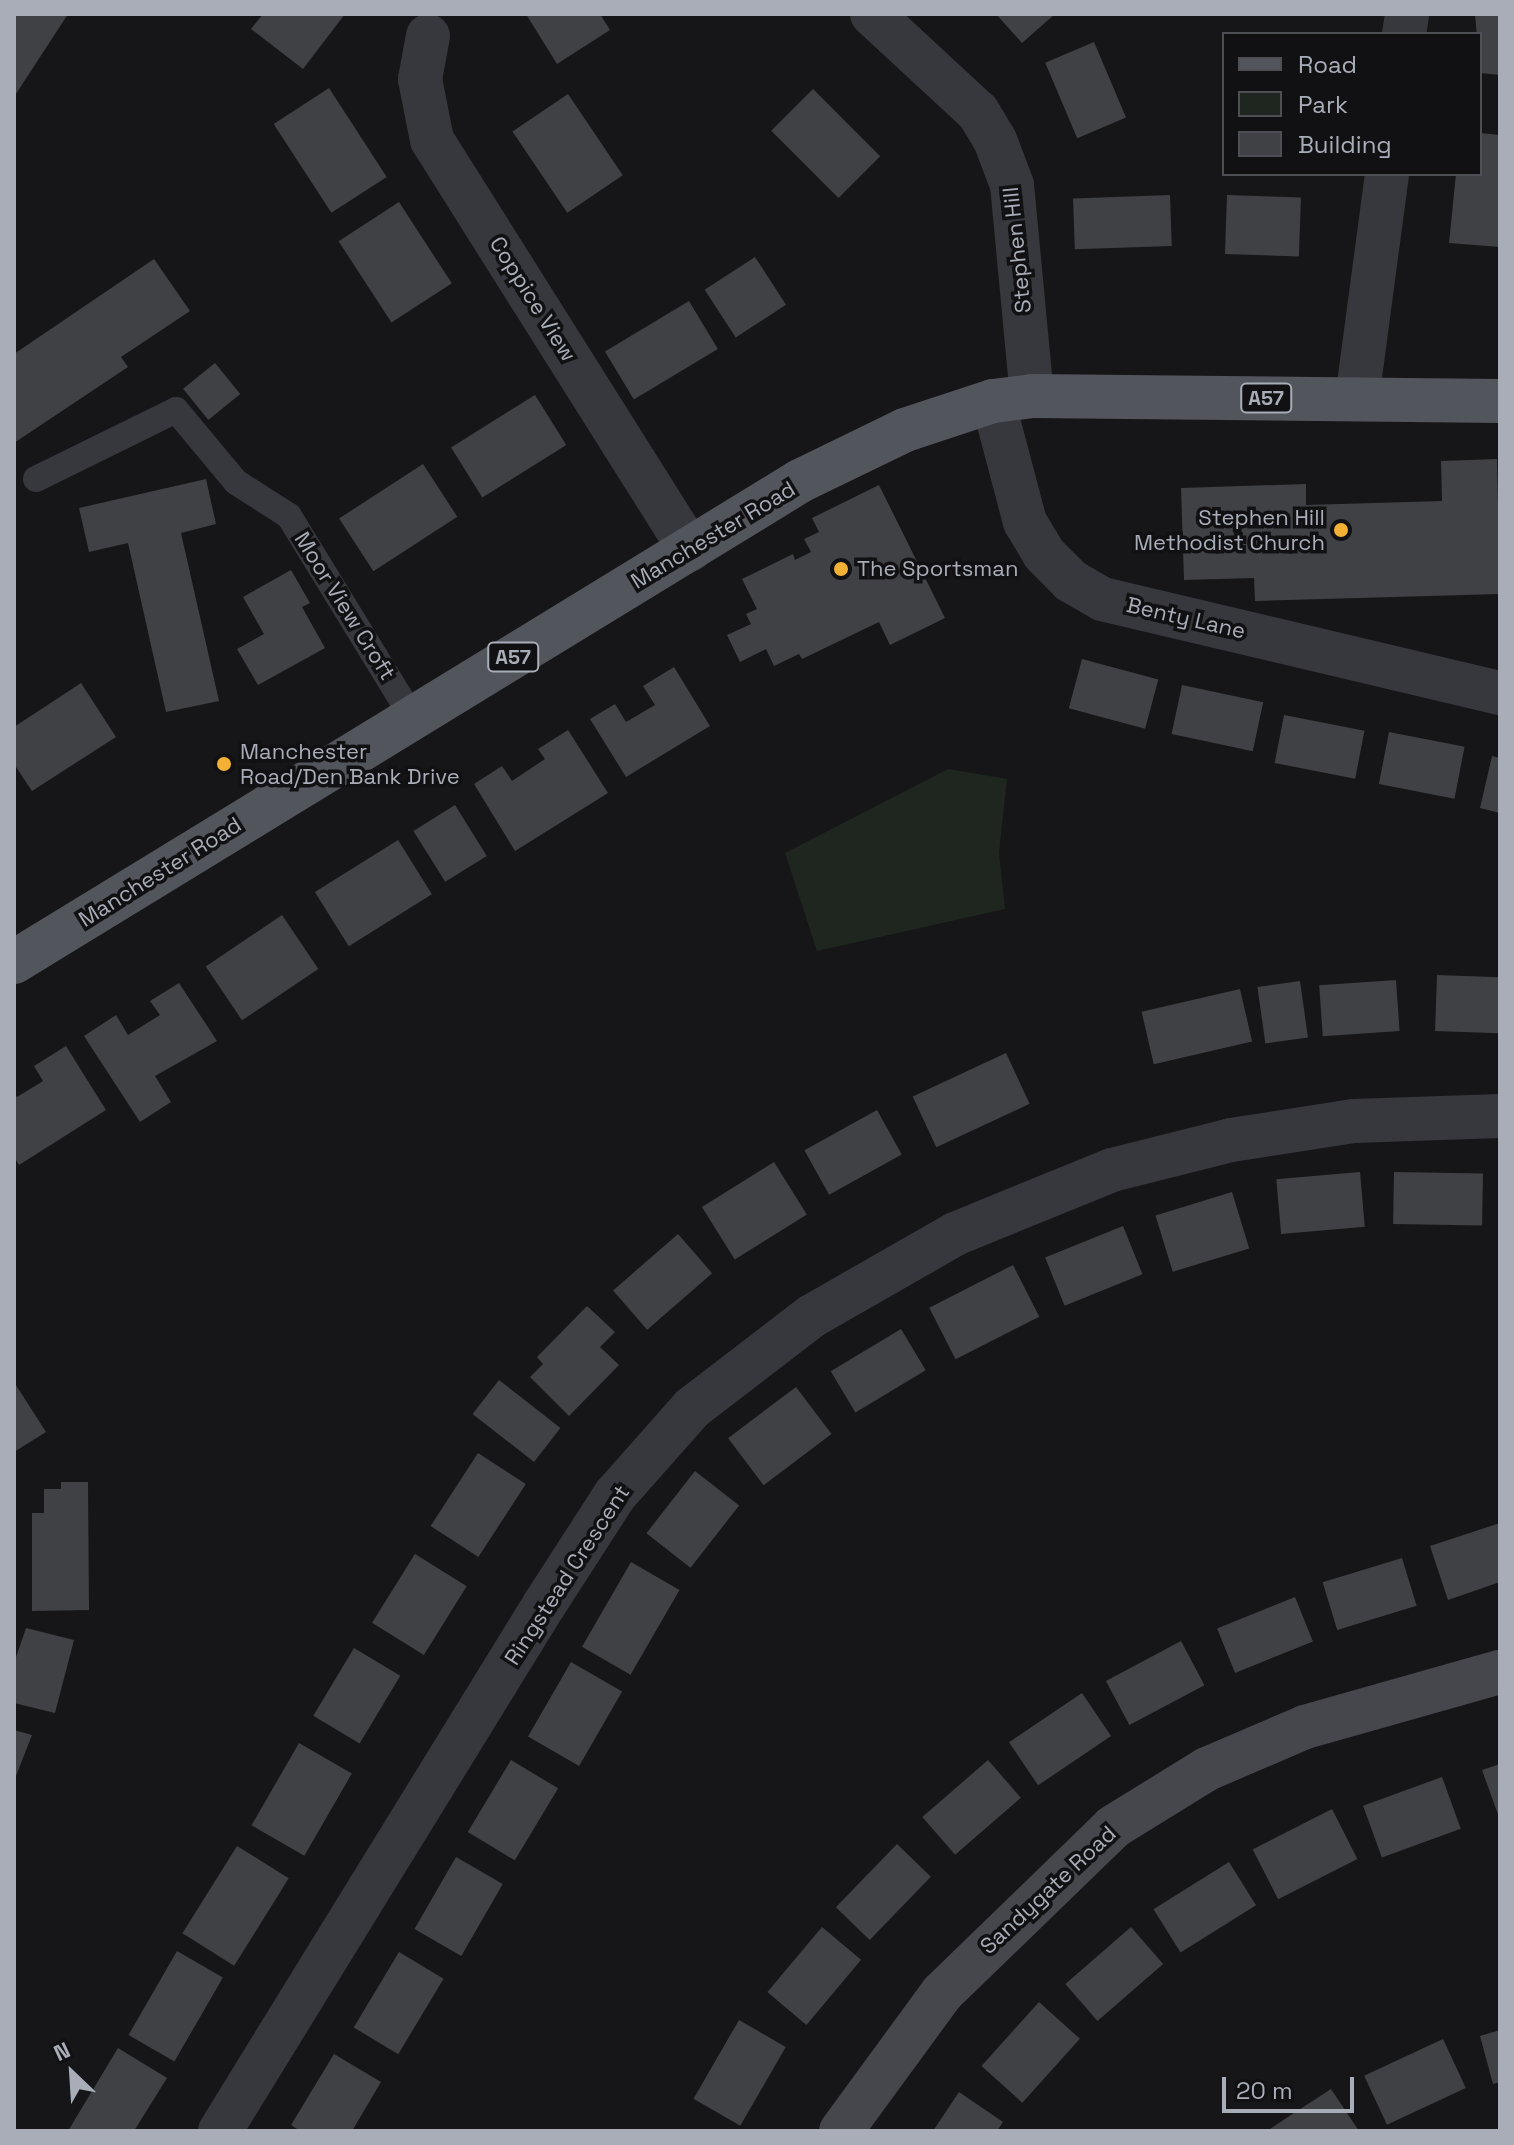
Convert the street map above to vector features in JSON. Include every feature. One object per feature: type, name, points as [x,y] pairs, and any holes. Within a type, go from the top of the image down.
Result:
[{"type":"main road","name":"Manchester Road","points":[[14,962],[800,481],[892,436],[1012,399],[1500,401]]},
{"type":"street","name":"Stephen Hill","points":[[872,14],[978,112],[995,140],[1012,185],[1012,399]]},
{"type":"street","name":"Coppice View","points":[[428,36],[420,79],[432,140],[690,549]]},
{"type":"street","points":[[1357,399],[1387,176]]},
{"type":"street","name":"Benty Lane","points":[[1012,399],[1025,522],[1044,554],[1071,581],[1102,599],[1500,693]]},
{"type":"street","name":"Ringstead Crescent","points":[[220,2131],[599,1519],[692,1408],[812,1316],[955,1234],[1112,1170],[1231,1140],[1354,1121],[1500,1116]]},
{"type":"street","name":"Sandygate Road","points":[[841,2131],[942,1993],[1113,1827],[1207,1769],[1305,1727],[1500,1672]]},
{"type":"lane","name":"Moor View Croft","points":[[36,479],[176,410],[236,482],[289,516],[413,718]]},
{"type":"green space","points":[[948,769],[1007,779],[999,853],[1005,909],[817,951],[785,853]]},
{"type":"building","points":[[14,14],[68,14],[14,97]]},
{"type":"building","points":[[263,14],[345,14],[303,69],[251,29]]},
{"type":"building","points":[[526,14],[600,14],[610,30],[557,64]]},
{"type":"building","points":[[996,14],[1055,14],[1022,43]]},
{"type":"building","points":[[1475,14],[1500,14],[1500,75],[1482,73],[1482,32],[1477,32]]},
{"type":"building","points":[[1094,42],[1126,117],[1077,138],[1045,63]]},
{"type":"building","points":[[329,88],[387,177],[331,213],[274,124]]},
{"type":"building","points":[[813,89],[880,156],[838,198],[771,131]]},
{"type":"building","points":[[568,94],[623,175],[567,213],[512,131]]},
{"type":"building","points":[[1482,133],[1500,135],[1500,247],[1449,243],[1456,176],[1482,176]]},
{"type":"building","points":[[1170,195],[1172,246],[1075,249],[1073,198]]},
{"type":"building","points":[[1227,195],[1301,198],[1299,257],[1225,254]]},
{"type":"building","points":[[399,202],[452,283],[391,323],[339,241]]},
{"type":"building","points":[[755,257],[786,305],[736,337],[705,290]]},
{"type":"building","points":[[154,259],[190,311],[121,357],[128,367],[14,443],[14,354]]},
{"type":"building","points":[[689,301],[718,349],[634,399],[605,351]]},
{"type":"building","points":[[215,363],[240,394],[208,420],[183,389]]},
{"type":"building","points":[[535,395],[566,445],[482,497],[451,447]]},
{"type":"building","name":"Stephen Hill Methodist Church","points":[[1497,459],[1500,594],[1255,601],[1254,578],[1184,580],[1181,488],[1306,484],[1306,505],[1442,501],[1441,461]]},
{"type":"building","points":[[423,464],[457,517],[373,571],[339,518]]},
{"type":"building","points":[[206,479],[216,524],[181,533],[219,701],[166,712],[128,543],[89,552],[79,508]]},
{"type":"building","name":"The Sportsman","points":[[879,485],[945,618],[890,645],[879,622],[802,659],[799,654],[774,666],[766,649],[740,662],[727,635],[751,624],[746,614],[757,609],[742,579],[793,554],[795,560],[811,552],[804,539],[819,532],[812,518]]},
{"type":"building","points":[[291,570],[310,603],[302,607],[325,648],[258,685],[237,649],[264,634],[243,597]]},
{"type":"building","points":[[1082,659],[1158,679],[1145,729],[1069,708]]},
{"type":"building","points":[[674,667],[710,726],[626,777],[590,719],[615,704],[626,722],[655,705],[643,686]]},
{"type":"building","points":[[81,683],[116,737],[32,791],[14,764],[14,727]]},
{"type":"building","points":[[1182,685],[1263,702],[1253,751],[1172,734]]},
{"type":"building","points":[[1284,715],[1364,731],[1355,779],[1275,763]]},
{"type":"building","points":[[568,730],[608,793],[515,851],[474,784],[502,766],[512,781],[545,759],[538,749]]},
{"type":"building","points":[[1389,732],[1465,747],[1454,799],[1379,784]]},
{"type":"building","points":[[1492,756],[1500,758],[1500,813],[1480,808]]},
{"type":"building","points":[[455,805],[487,856],[445,882],[413,831]]},
{"type":"building","points":[[398,840],[432,894],[349,946],[315,892]]},
{"type":"building","points":[[282,915],[318,969],[242,1020],[206,966]]},
{"type":"building","points":[[1437,975],[1500,977],[1498,1033],[1435,1031]]},
{"type":"building","points":[[1396,980],[1400,1031],[1323,1036],[1319,985]]},
{"type":"building","points":[[1300,981],[1308,1037],[1265,1043],[1257,987]]},
{"type":"building","points":[[179,983],[217,1041],[155,1076],[171,1102],[140,1122],[84,1036],[116,1015],[128,1035],[160,1015],[150,1001]]},
{"type":"building","points":[[1240,989],[1252,1042],[1154,1064],[1142,1012]]},
{"type":"building","points":[[66,1046],[106,1110],[19,1165],[14,1157],[14,1093],[17,1097],[43,1081],[34,1066]]},
{"type":"building","points":[[1006,1053],[1030,1104],[936,1147],[913,1097]]},
{"type":"building","points":[[877,1110],[902,1155],[829,1195],[804,1150]]},
{"type":"building","points":[[774,1162],[807,1215],[735,1260],[702,1207]]},
{"type":"building","points":[[1360,1172],[1365,1227],[1281,1234],[1276,1179]]},
{"type":"building","points":[[1394,1172],[1483,1174],[1482,1226],[1393,1224]]},
{"type":"building","points":[[1232,1192],[1249,1248],[1173,1272],[1155,1215]]},
{"type":"building","points":[[1123,1226],[1142,1274],[1065,1306],[1045,1257]]},
{"type":"building","points":[[678,1234],[712,1273],[647,1330],[613,1290]]},
{"type":"building","points":[[1013,1265],[1039,1317],[956,1359],[929,1308]]},
{"type":"building","points":[[587,1306],[615,1332],[600,1347],[619,1365],[569,1416],[530,1377],[543,1364],[537,1357]]},
{"type":"building","points":[[901,1329],[926,1370],[855,1412],[831,1371]]},
{"type":"building","points":[[499,1380],[560,1428],[534,1462],[473,1414]]},
{"type":"building","points":[[14,1382],[46,1432],[14,1452]]},
{"type":"building","points":[[796,1387],[832,1434],[764,1485],[728,1438]]},
{"type":"building","points":[[478,1453],[526,1484],[478,1557],[431,1526]]},
{"type":"building","points":[[695,1471],[739,1505],[690,1568],[646,1533]]},
{"type":"building","points":[[61,1482],[88,1482],[89,1610],[32,1611],[32,1513],[44,1513],[44,1489],[61,1489]]},
{"type":"building","points":[[1500,1523],[1500,1582],[1448,1600],[1430,1546]]},
{"type":"building","points":[[415,1554],[467,1586],[424,1655],[372,1623]]},
{"type":"building","points":[[1402,1558],[1417,1606],[1337,1630],[1323,1582]]},
{"type":"building","points":[[631,1562],[679,1590],[630,1675],[582,1647]]},
{"type":"building","points":[[1295,1597],[1313,1642],[1235,1673],[1217,1628]]},
{"type":"building","points":[[26,1628],[74,1640],[55,1713],[14,1703],[14,1663]]},
{"type":"building","points":[[1181,1641],[1204,1685],[1129,1725],[1106,1681]]},
{"type":"building","points":[[354,1648],[400,1676],[360,1744],[313,1716]]},
{"type":"building","points":[[571,1662],[622,1692],[579,1766],[528,1736]]},
{"type":"building","points":[[1082,1693],[1111,1736],[1038,1785],[1009,1742]]},
{"type":"building","points":[[14,1730],[32,1735],[14,1781]]},
{"type":"building","points":[[299,1743],[352,1774],[304,1856],[252,1825]]},
{"type":"building","points":[[511,1760],[558,1788],[515,1860],[468,1832]]},
{"type":"building","points":[[988,1760],[1021,1798],[955,1855],[922,1817]]},
{"type":"building","points":[[1500,1764],[1500,1820],[1482,1770]]},
{"type":"building","points":[[1442,1777],[1461,1829],[1382,1857],[1363,1806]]},
{"type":"building","points":[[1332,1809],[1357,1859],[1278,1899],[1253,1849]]},
{"type":"building","points":[[897,1844],[931,1877],[870,1940],[836,1907]]},
{"type":"building","points":[[237,1846],[289,1878],[234,1966],[182,1933]]},
{"type":"building","points":[[456,1857],[503,1884],[461,1956],[414,1929]]},
{"type":"building","points":[[1229,1862],[1256,1905],[1181,1952],[1154,1909]]},
{"type":"building","points":[[822,1927],[861,1960],[806,2025],[767,1992]]},
{"type":"building","points":[[1131,1927],[1163,1964],[1097,2021],[1065,1984]]},
{"type":"building","points":[[177,1951],[223,1978],[174,2062],[128,2035]]},
{"type":"building","points":[[399,1952],[444,1979],[398,2054],[354,2027]]},
{"type":"building","points":[[1039,2002],[1080,2039],[1022,2103],[981,2066]]},
{"type":"building","points":[[739,2020],[786,2047],[740,2126],[694,2099]]},
{"type":"building","points":[[1500,2030],[1500,2082],[1493,2084],[1480,2036]]},
{"type":"building","points":[[1443,2039],[1466,2088],[1387,2125],[1364,2076]]},
{"type":"building","points":[[118,2048],[167,2078],[134,2131],[68,2131]]},
{"type":"building","points":[[334,2054],[381,2082],[352,2131],[300,2131],[291,2125]]},
{"type":"building","points":[[1331,2089],[1359,2131],[1267,2131],[1291,2115]]},
{"type":"building","points":[[959,2092],[1003,2122],[997,2131],[933,2131]]},
{"type":"place","name":"Stephen Hill Methodist Church","points":[[1341,530]]},
{"type":"place","name":"The Sportsman","points":[[841,569]]},
{"type":"place","name":"Manchester Road/Den Bank Drive","points":[[224,764]]}]
